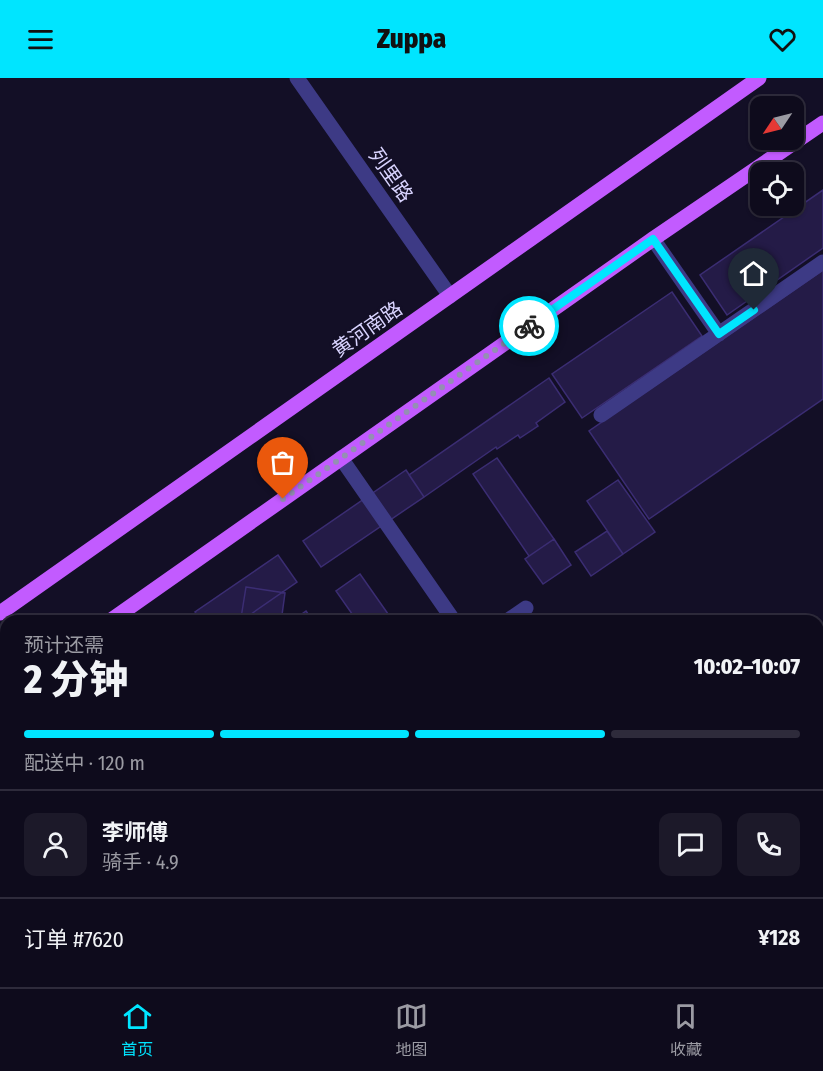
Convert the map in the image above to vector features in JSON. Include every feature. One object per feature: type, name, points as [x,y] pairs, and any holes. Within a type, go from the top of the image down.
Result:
[{"type":"main road","name":"黄河南路","points":[[0,613],[759,78]]},
{"type":"main road","points":[[119,615],[653,239],[823,123]]},
{"type":"street","name":"列里路","points":[[297,78],[450,296]]},
{"type":"street","points":[[653,239],[719,334]]},
{"type":"street","points":[[601,415],[823,262]]},
{"type":"street","points":[[341,458],[450,615]]},
{"type":"street","points":[[516,615],[526,608]]},
{"type":"building","points":[[823,190],[823,248],[727,315],[700,275],[785,216],[804,216],[804,203]]},
{"type":"building","points":[[823,270],[823,399],[649,519],[589,431]]},
{"type":"building","points":[[672,292],[702,336],[582,418],[552,374]]},
{"type":"building","points":[[549,378],[565,402],[536,423],[538,426],[520,438],[518,435],[497,449],[496,447],[424,497],[409,475]]},
{"type":"building","points":[[497,458],[554,539],[529,556],[473,474]]},
{"type":"building","points":[[406,470],[424,497],[321,567],[303,541]]},
{"type":"building","points":[[618,480],[655,532],[623,554],[587,501]]},
{"type":"building","points":[[607,531],[623,554],[591,576],[575,552]]},
{"type":"building","points":[[554,539],[571,565],[543,584],[525,559]]},
{"type":"building","points":[[278,555],[297,582],[250,615],[197,615],[195,612]]},
{"type":"building","points":[[360,574],[389,615],[353,615],[336,591]]},
{"type":"building","points":[[246,587],[285,593],[282,615],[241,615]]},
{"type":"way so far","points":[[283,499],[529,326]]},
{"type":"route","points":[[529,326],[653,239],[719,334],[754,310]]}]
